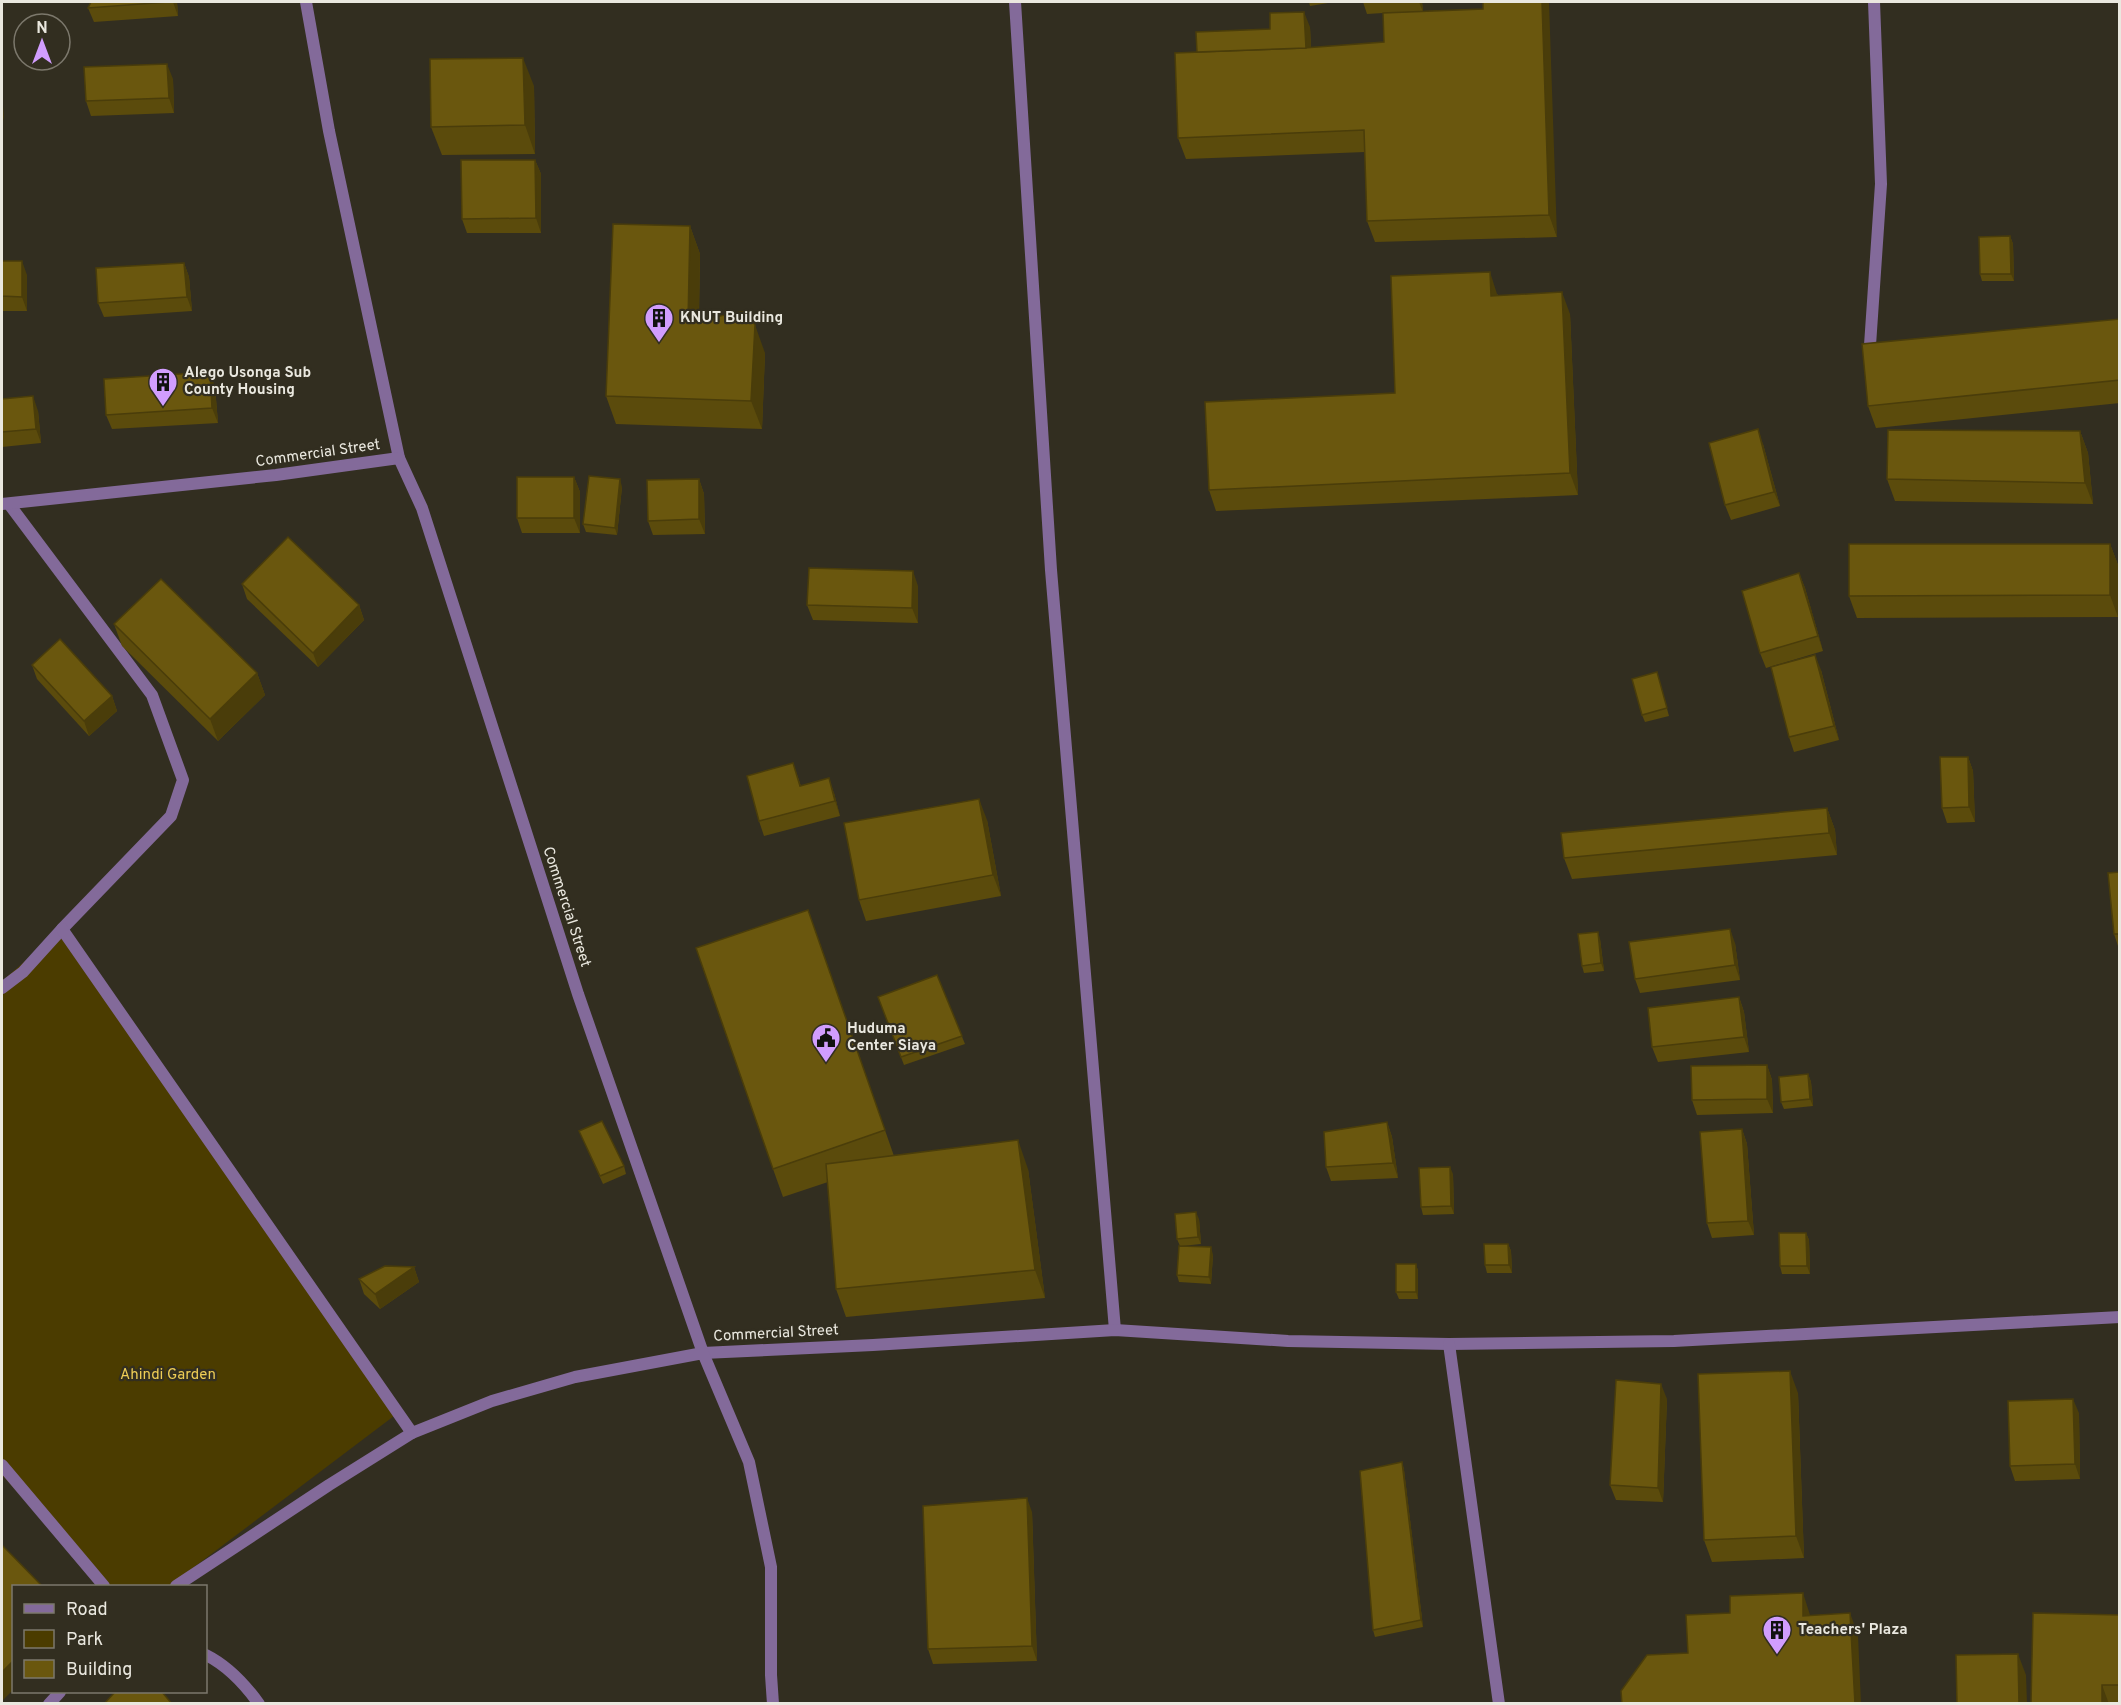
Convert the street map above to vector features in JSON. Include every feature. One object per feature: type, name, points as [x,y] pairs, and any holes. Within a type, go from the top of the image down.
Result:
[{"type":"street","points":[[306,2],[329,131],[399,458]]},
{"type":"street","points":[[1015,2],[1051,570],[1115,1330]]},
{"type":"street","points":[[1868,368],[1881,184],[1874,2]]},
{"type":"street","name":"Commercial Street","points":[[5,504],[276,475],[399,458],[422,507],[578,994],[703,1353],[1115,1330],[1288,1341],[1449,1344],[1674,1341],[2120,1317]]},
{"type":"street","points":[[2,988],[23,972],[171,816],[183,780],[152,695],[5,504]]},
{"type":"street","points":[[62,929],[412,1433]]},
{"type":"street","points":[[1449,1344],[1498,1704]]},
{"type":"street","points":[[179,1585],[412,1433],[492,1401],[575,1377],[703,1353],[749,1462],[771,1567],[773,1704]]},
{"type":"street","points":[[2,1465],[102,1585]]},
{"type":"street","points":[[207,1656],[221,1663],[248,1688],[259,1704]]},
{"type":"green space","name":"Ahindi Garden","points":[[62,929],[398,1413],[170,1585],[101,1585],[2,1475],[2,981]]},
{"type":"building","points":[[91,2],[168,2],[88,8]]},
{"type":"building","points":[[1483,2],[1542,2],[1549,215],[1367,221],[1364,130],[1178,138],[1175,53],[1384,42],[1383,13],[1483,9]]},
{"type":"building","points":[[1304,12],[1306,48],[1197,52],[1196,32],[1270,29],[1270,13]]},
{"type":"building","points":[[523,58],[525,125],[431,127],[430,59]]},
{"type":"building","points":[[167,64],[169,98],[86,101],[84,67]]},
{"type":"building","points":[[461,160],[535,160],[536,218],[462,219]]},
{"type":"building","name":"KNUT Building","points":[[613,224],[690,226],[688,322],[746,311],[755,325],[751,401],[606,396]]},
{"type":"building","points":[[2010,236],[2011,274],[1980,274],[1979,237]]},
{"type":"building","points":[[2,261],[22,261],[22,297],[2,296]]},
{"type":"building","points":[[184,263],[187,297],[98,303],[96,268]]},
{"type":"building","points":[[1490,272],[1491,296],[1562,292],[1570,473],[1209,490],[1205,402],[1395,393],[1391,276]]},
{"type":"building","points":[[2120,319],[2120,380],[1868,406],[1862,344]]},
{"type":"building","points":[[210,372],[212,408],[106,415],[104,379]]},
{"type":"building","points":[[33,396],[36,429],[2,432],[2,399]]},
{"type":"building","points":[[1758,429],[1774,492],[1725,505],[1709,443]]},
{"type":"building","points":[[1888,430],[2080,431],[2085,483],[1887,479]]},
{"type":"building","points":[[589,476],[620,479],[615,528],[583,524]]},
{"type":"building","points":[[517,477],[574,477],[574,518],[517,518]]},
{"type":"building","points":[[699,479],[699,519],[648,521],[647,480]]},
{"type":"building","points":[[288,537],[359,605],[313,653],[242,584]]},
{"type":"building","points":[[1849,544],[2110,544],[2110,595],[1849,596]]},
{"type":"building","points":[[809,568],[913,571],[912,608],[807,605]]},
{"type":"building","points":[[1799,573],[1818,636],[1760,653],[1742,591]]},
{"type":"building","points":[[161,579],[257,673],[210,719],[114,624]]},
{"type":"building","points":[[60,639],[112,696],[84,721],[32,665]]},
{"type":"building","points":[[1815,655],[1834,726],[1789,737],[1771,667]]},
{"type":"building","points":[[1657,672],[1667,708],[1642,715],[1632,679]]},
{"type":"building","points":[[1940,757],[1968,757],[1969,807],[1942,808]]},
{"type":"building","points":[[793,763],[800,786],[829,778],[835,801],[759,821],[747,776]]},
{"type":"building","points":[[979,799],[993,875],[859,900],[844,823]]},
{"type":"building","points":[[1827,808],[1829,833],[1564,858],[1561,833]]},
{"type":"building","points":[[2120,872],[2120,934],[2114,934],[2108,873]]},
{"type":"building","points":[[808,910],[885,1130],[773,1169],[696,948]]},
{"type":"building","points":[[1730,929],[1735,965],[1635,979],[1629,942]]},
{"type":"building","points":[[1598,932],[1601,963],[1582,966],[1578,934]]},
{"type":"building","points":[[937,975],[962,1036],[901,1057],[878,997]]},
{"type":"building","points":[[1739,997],[1744,1037],[1652,1047],[1648,1008]]},
{"type":"building","points":[[1767,1065],[1767,1099],[1692,1100],[1691,1066]]},
{"type":"building","points":[[1808,1074],[1810,1099],[1781,1102],[1779,1077]]},
{"type":"building","points":[[602,1121],[624,1166],[600,1176],[579,1131]]},
{"type":"building","points":[[1387,1122],[1393,1163],[1326,1167],[1324,1132]]},
{"type":"building","points":[[1742,1129],[1748,1221],[1707,1223],[1700,1132]]},
{"type":"building","points":[[1018,1140],[1035,1270],[836,1289],[826,1164]]},
{"type":"building","points":[[1450,1167],[1451,1206],[1421,1207],[1419,1168]]},
{"type":"building","points":[[1196,1212],[1198,1237],[1177,1239],[1175,1214]]},
{"type":"building","points":[[1779,1233],[1806,1233],[1807,1266],[1780,1266]]},
{"type":"building","points":[[1484,1244],[1508,1244],[1509,1265],[1485,1265]]},
{"type":"building","points":[[1179,1246],[1211,1247],[1209,1277],[1177,1275]]},
{"type":"building","points":[[1396,1264],[1416,1264],[1416,1292],[1396,1292]]},
{"type":"building","points":[[385,1266],[414,1267],[375,1294],[359,1279]]},
{"type":"building","points":[[1790,1371],[1796,1536],[1704,1540],[1698,1374]]},
{"type":"building","points":[[1616,1380],[1661,1384],[1658,1488],[1610,1485]]},
{"type":"building","points":[[2073,1399],[2075,1464],[2010,1466],[2008,1401]]},
{"type":"building","points":[[1402,1462],[1421,1620],[1373,1630],[1360,1471]]},
{"type":"building","points":[[1027,1498],[1032,1646],[928,1649],[923,1506]]},
{"type":"building","points":[[2,1545],[41,1585],[12,1585],[12,1662],[2,1672]]},
{"type":"building","name":"Teachers' Plaza","points":[[1803,1593],[1803,1616],[1850,1613],[1855,1704],[1622,1704],[1621,1691],[1647,1655],[1688,1653],[1686,1615],[1730,1613],[1730,1596]]},
{"type":"building","points":[[2033,1613],[2120,1615],[2120,1685],[2102,1685],[2102,1704],[2031,1704]]},
{"type":"building","points":[[2018,1654],[2019,1704],[1957,1704],[1956,1655]]},
{"type":"building","points":[[114,1693],[163,1693],[172,1704],[104,1704]]},
{"type":"place","name":"KNUT Building","points":[[659,344]]},
{"type":"place","name":"Alego Usonga Sub County Housing","points":[[163,408]]},
{"type":"place","name":"Huduma Center Siaya","points":[[826,1064]]},
{"type":"place","name":"Teachers' Plaza","points":[[1777,1656]]}]
